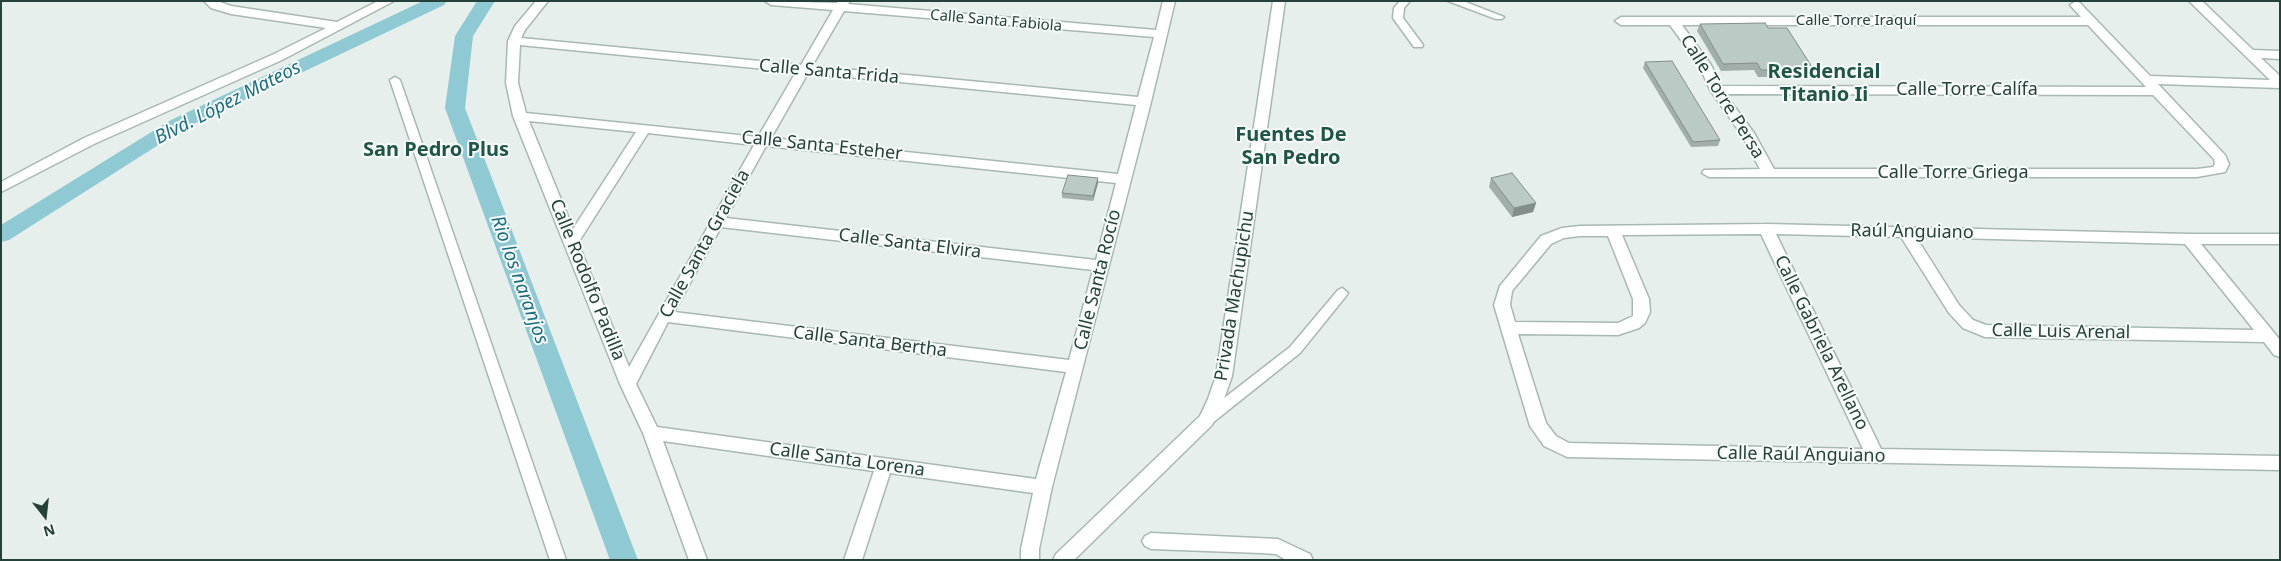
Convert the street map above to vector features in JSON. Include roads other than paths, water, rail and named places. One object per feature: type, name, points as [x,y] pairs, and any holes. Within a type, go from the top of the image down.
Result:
[{"type":"street","points":[[210,1],[215,6],[231,10],[338,26]]},
{"type":"street","points":[[1,188],[89,141],[270,61],[388,1]]},
{"type":"street","name":"Calle Rodolfo Padilla","points":[[542,1],[519,29],[514,41],[512,83],[520,116],[572,241],[628,384],[651,433],[698,560]]},
{"type":"street","name":"Calle Santa Fabiola","points":[[771,1],[842,5],[1161,34]]},
{"type":"street","name":"Calle Santa Rocío","points":[[1030,560],[1030,549],[1043,487],[1145,102],[1169,1]]},
{"type":"street","name":"Privada Machupichu","points":[[1062,560],[1206,420],[1224,376],[1279,1]]},
{"type":"street","points":[[2195,1],[2280,83]]},
{"type":"street","name":"Calle Santa Graciela","points":[[628,384],[762,140],[842,5]]},
{"type":"street","points":[[2076,5],[2157,91]]},
{"type":"street","name":"Calle Torre Iraquí","points":[[1621,21],[2090,21]]},
{"type":"street","name":"Calle Torre Persa","points":[[1673,21],[1705,65],[1716,90],[1747,133],[1770,174]]},
{"type":"street","name":"Calle Santa Frida","points":[[514,41],[1145,102]]},
{"type":"street","points":[[2250,54],[2280,55]]},
{"type":"street","points":[[2146,80],[2280,83]]},
{"type":"street","name":"Calle Torre Calífa","points":[[1716,90],[2157,91]]},
{"type":"street","name":"Calle Torre Griega","points":[[1709,173],[2197,173],[2220,169],[2222,164],[2220,158],[2157,91]]},
{"type":"street","name":"Calle Santa Esteher","points":[[520,116],[1124,178]]},
{"type":"street","points":[[572,241],[645,128]]},
{"type":"street","name":"Calle Santa Elvira","points":[[717,222],[1102,266]]},
{"type":"street","name":"Raúl Anguiano","points":[[1546,240],[1562,234],[1613,230],[1766,229],[2189,239],[2280,239]]},
{"type":"street","name":"Calle Gabriela Arellano","points":[[1766,229],[1876,457]]},
{"type":"street","points":[[1509,328],[1618,329],[1640,320],[1642,312],[1641,299],[1613,230]]},
{"type":"street","name":"Calle Luis Arenal","points":[[1905,232],[1954,309],[1968,324],[1985,331],[2268,336]]},
{"type":"street","points":[[2189,239],[2280,351]]},
{"type":"street","name":"Calle Raúl Anguiano","points":[[1546,240],[1506,290],[1502,305],[1538,426],[1550,441],[1567,450],[2280,463]]},
{"type":"street","name":"Calle Santa Bertha","points":[[664,316],[1076,367]]},
{"type":"street","name":"Calle Santa Lorena","points":[[651,433],[1043,487]]},
{"type":"street","points":[[852,560],[884,466]]},
{"type":"street","points":[[1151,541],[1261,544],[1278,547],[1304,560]]},
{"type":"lane","points":[[1405,1],[1399,8],[1398,18],[1418,45]]},
{"type":"lane","points":[[1453,1],[1499,17]]},
{"type":"lane","points":[[395,80],[558,560]]},
{"type":"lane","points":[[1206,420],[1295,350],[1342,292]]},
{"type":"waterway","name":"Blvd. López Mateos","points":[[1,235],[178,124],[438,1]]},
{"type":"waterway","name":"Rio los naranjos","points":[[486,1],[464,36],[455,108],[624,560]]},
{"type":"district","name":"Residencial Titanio Ii","points":[[1824,84]]},
{"type":"district","name":"Fuentes De San Pedro","points":[[1291,146]]},
{"type":"district","name":"San Pedro Plus","points":[[436,150]]}]
